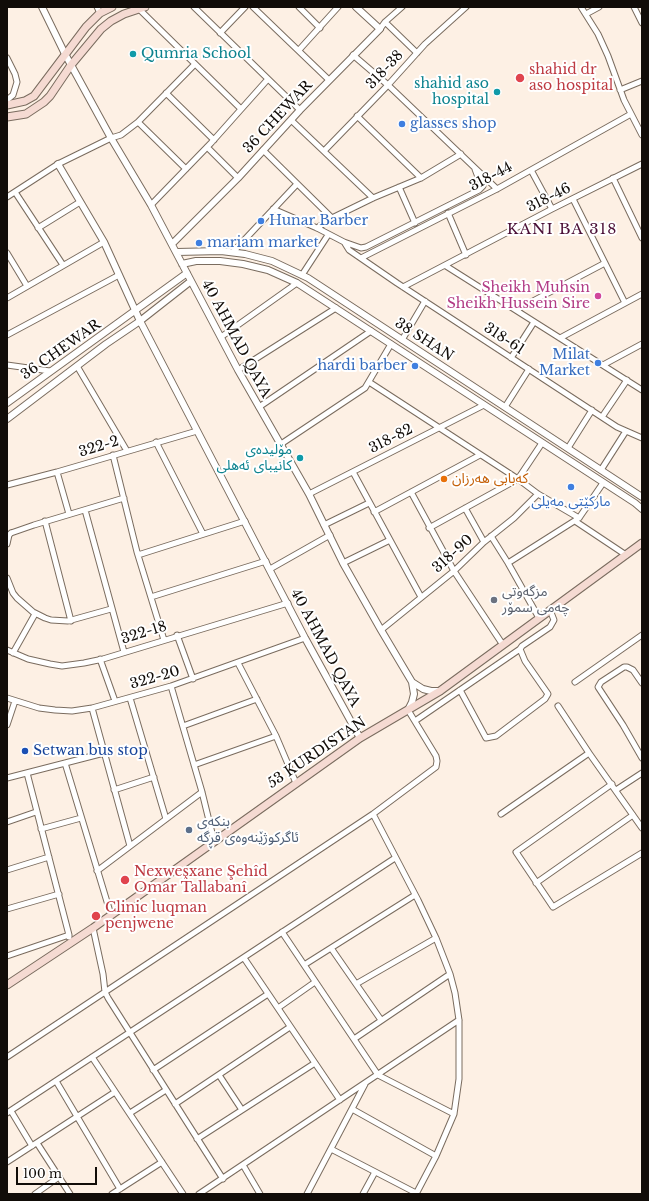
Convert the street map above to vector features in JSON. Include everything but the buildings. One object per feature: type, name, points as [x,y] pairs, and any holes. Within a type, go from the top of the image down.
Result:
[{"type":"main road","points":[[7,105],[25,101],[34,96],[99,10],[112,7]]},
{"type":"main road","points":[[7,117],[26,114],[44,102],[50,96],[71,65],[102,29],[111,21],[124,14],[142,8]]},
{"type":"main road","name":"53 KURDISTAN","points":[[7,985],[70,938],[93,928],[360,738],[440,691],[642,543]]},
{"type":"street","name":"40 AHMAD QAYA","points":[[42,7],[65,54],[110,138],[151,205],[238,370],[309,494],[344,563],[381,630],[412,682]]},
{"type":"street","points":[[194,7],[300,110]]},
{"type":"street","points":[[220,33],[245,7]]},
{"type":"street","points":[[253,7],[329,80]]},
{"type":"street","points":[[299,7],[320,28]]},
{"type":"street","points":[[299,50],[338,7]]},
{"type":"street","points":[[356,7],[380,29]]},
{"type":"street","name":"36 CHEWAR","points":[[172,244],[238,178],[300,110],[380,29],[385,22],[402,7]]},
{"type":"street","name":"318-38","points":[[324,151],[417,53],[466,7]]},
{"type":"street","points":[[581,7],[598,34],[608,56],[620,90],[642,135]]},
{"type":"street","points":[[586,14],[599,7]]},
{"type":"street","points":[[634,7],[642,23]]},
{"type":"street","points":[[142,8],[241,110]]},
{"type":"street","points":[[385,22],[417,53]]},
{"type":"street","points":[[353,55],[388,85],[497,188]]},
{"type":"street","points":[[7,58],[15,74],[17,82],[14,94],[7,100]]},
{"type":"street","points":[[7,198],[58,164],[110,138],[119,136],[138,122],[195,64]]},
{"type":"street","points":[[151,205],[214,140],[268,80]]},
{"type":"street","points":[[620,90],[642,80]]},
{"type":"street","points":[[166,93],[214,140]]},
{"type":"street","name":"318-44","points":[[361,258],[531,170],[631,114]]},
{"type":"street","points":[[357,116],[421,178]]},
{"type":"street","points":[[291,120],[373,198]]},
{"type":"street","points":[[138,122],[186,169]]},
{"type":"street","points":[[207,147],[238,178]]},
{"type":"street","points":[[263,150],[332,218]]},
{"type":"street","points":[[317,228],[332,218],[373,198],[421,178],[461,154]]},
{"type":"street","name":"40 AHMAD QAYA","points":[[58,164],[104,242],[140,321],[305,638],[360,738]]},
{"type":"street","name":"318-46","points":[[403,287],[446,266],[612,178],[642,164]]},
{"type":"street","points":[[344,242],[361,248],[366,247],[479,190],[483,186],[483,182],[478,177],[475,168]]},
{"type":"street","points":[[531,170],[552,209]]},
{"type":"street","points":[[612,178],[642,238]]},
{"type":"street","points":[[233,252],[297,184]]},
{"type":"street","points":[[399,187],[415,222]]},
{"type":"street","points":[[15,192],[63,265]]},
{"type":"street","points":[[573,199],[625,303]]},
{"type":"street","points":[[38,228],[80,202]]},
{"type":"street","name":"318-61","points":[[273,210],[317,228],[344,242],[349,250],[403,287],[602,417],[626,431],[642,438]]},
{"type":"street","points":[[448,213],[466,255]]},
{"type":"street","points":[[302,274],[328,234]]},
{"type":"street","points":[[7,298],[104,242]]},
{"type":"street","name":"38 SHAN","points":[[177,252],[233,252],[272,261],[302,274],[642,496]]},
{"type":"street","points":[[7,253],[27,286]]},
{"type":"street","name":"38 SHAN","points":[[182,264],[196,261],[220,261],[243,264],[268,270],[297,283],[642,509]]},
{"type":"street","points":[[516,310],[605,263]]},
{"type":"street","points":[[446,266],[642,390]]},
{"type":"street","name":"36 CHEWAR","points":[[7,403],[187,273]]},
{"type":"street","points":[[7,335],[119,275]]},
{"type":"street","points":[[7,419],[106,344],[140,321],[191,281]]},
{"type":"street","points":[[221,337],[297,283]]},
{"type":"street","points":[[560,338],[642,294]]},
{"type":"street","points":[[281,444],[365,388],[391,344],[402,340],[425,301]]},
{"type":"street","points":[[238,370],[336,308]]},
{"type":"street","points":[[511,358],[534,322]]},
{"type":"street","points":[[260,407],[371,331]]},
{"type":"street","points":[[602,365],[642,344]]},
{"type":"street","points":[[7,365],[50,371]]},
{"type":"street","points":[[77,366],[127,451]]},
{"type":"street","points":[[505,407],[529,369]]},
{"type":"street","points":[[602,417],[627,380]]},
{"type":"street","points":[[369,382],[577,519],[626,555]]},
{"type":"street","name":"318-82","points":[[309,494],[484,405]]},
{"type":"street","points":[[568,448],[592,410]]},
{"type":"street","name":"322-2","points":[[7,485],[198,431]]},
{"type":"street","points":[[601,470],[626,431]]},
{"type":"street","points":[[156,442],[203,534]]},
{"type":"street","points":[[429,528],[518,480],[542,443]]},
{"type":"street","points":[[113,455],[138,556],[164,640]]},
{"type":"street","points":[[374,512],[480,455]]},
{"type":"street","points":[[57,472],[69,514]]},
{"type":"street","points":[[353,472],[421,597]]},
{"type":"street","points":[[508,563],[577,519],[603,483]]},
{"type":"street","points":[[411,492],[429,528],[454,571],[503,645]]},
{"type":"street","name":"318-90","points":[[381,630],[454,571],[484,542],[514,518],[538,494]]},
{"type":"street","points":[[7,544],[9,532],[124,498]]},
{"type":"street","points":[[324,525],[369,503]]},
{"type":"street","points":[[465,508],[484,542]]},
{"type":"street","points":[[85,510],[124,652]]},
{"type":"street","points":[[45,521],[71,620]]},
{"type":"street","points":[[138,556],[245,521]]},
{"type":"street","points":[[270,569],[330,535]]},
{"type":"street","points":[[491,536],[539,618]]},
{"type":"street","points":[[344,563],[390,540]]},
{"type":"street","points":[[151,597],[266,561]]},
{"type":"street","points":[[7,578],[13,593],[17,598],[35,614],[51,620],[71,620],[112,609]]},
{"type":"street","name":"322-18","points":[[7,650],[35,660],[62,666],[100,659],[288,603]]},
{"type":"street","points":[[415,721],[550,627],[554,620],[550,610]]},
{"type":"street","points":[[13,653],[35,614]]},
{"type":"street","points":[[177,635],[193,679]]},
{"type":"street","points":[[575,682],[642,636]]},
{"type":"street","name":"322-20","points":[[7,698],[39,708],[55,710],[72,711],[92,708],[193,679],[305,638]]},
{"type":"street","points":[[460,690],[486,738],[496,736],[545,699],[548,694],[525,661],[520,649]]},
{"type":"street","points":[[100,659],[116,702]]},
{"type":"street","points":[[238,663],[276,736],[296,783]]},
{"type":"street","points":[[642,683],[633,670],[627,666],[601,682],[598,687],[623,725],[642,758]]},
{"type":"street","points":[[412,682],[427,690],[440,691]]},
{"type":"street","points":[[7,1057],[372,814],[436,767],[436,756],[408,710],[414,694],[412,682]]},
{"type":"street","points":[[171,686],[202,792],[214,841]]},
{"type":"street","points":[[130,698],[166,819]]},
{"type":"street","points":[[183,726],[257,699]]},
{"type":"street","points":[[7,725],[15,701]]},
{"type":"street","points":[[558,706],[589,753],[641,824]]},
{"type":"street","points":[[92,708],[130,846]]},
{"type":"street","points":[[194,765],[276,736]]},
{"type":"street","points":[[7,778],[104,753]]},
{"type":"street","points":[[501,814],[589,753]]},
{"type":"street","points":[[65,763],[96,871],[111,915]]},
{"type":"street","points":[[7,956],[70,938],[49,857],[40,829],[27,773]]},
{"type":"street","points":[[616,790],[642,773]]},
{"type":"street","points":[[114,790],[154,777]]},
{"type":"street","points":[[612,784],[516,852],[553,907],[642,852]]},
{"type":"street","points":[[96,871],[202,792]]},
{"type":"street","points":[[7,822],[36,812]]},
{"type":"street","points":[[331,1149],[416,1193],[436,1156],[454,1114],[460,1079],[460,1020],[450,974],[436,938],[372,814]]},
{"type":"street","points":[[536,882],[633,815]]},
{"type":"street","points":[[40,829],[81,818]]},
{"type":"street","points":[[7,870],[49,857]]},
{"type":"street","points":[[32,1146],[9,1112],[395,858]]},
{"type":"street","points":[[7,910],[59,894]]},
{"type":"street","points":[[304,965],[415,895]]},
{"type":"street","points":[[93,928],[103,974],[105,992],[108,998],[223,1179]]},
{"type":"street","points":[[282,932],[378,1075],[454,1114]]},
{"type":"street","points":[[356,984],[436,938]]},
{"type":"street","points":[[331,948],[381,1020]]},
{"type":"street","points":[[244,958],[340,1100]]},
{"type":"street","points":[[354,1039],[450,974]]},
{"type":"street","points":[[278,1008],[315,982]]},
{"type":"street","points":[[153,1070],[268,994]]},
{"type":"street","points":[[199,1194],[206,1192],[243,1165],[460,1020]]},
{"type":"street","points":[[175,1104],[290,1027]]},
{"type":"street","points":[[92,1057],[183,1194]]},
{"type":"street","points":[[197,1139],[314,1063]]},
{"type":"street","points":[[219,1075],[242,1110]]},
{"type":"street","points":[[56,1081],[120,1189]]},
{"type":"street","points":[[307,1194],[365,1083]]},
{"type":"street","points":[[130,1114],[166,1090]]},
{"type":"street","points":[[7,1162],[115,1092]]},
{"type":"street","points":[[352,1109],[436,1156]]},
{"type":"street","points":[[37,1143],[70,1194]]},
{"type":"street","points":[[112,1194],[162,1162]]},
{"type":"street","points":[[243,1165],[260,1194]]},
{"type":"street","points":[[363,1194],[376,1172]]},
{"type":"street","points":[[35,1194],[59,1178]]},
{"type":"place","name":"Qumria School","points":[[133,54]]},
{"type":"place","name":"shahid dr aso hospital","points":[[520,78]]},
{"type":"place","name":"shahid aso hospital","points":[[497,92]]},
{"type":"place","name":"glasses shop","points":[[402,124]]},
{"type":"place","name":"Hunar Barber","points":[[261,221]]},
{"type":"place","name":"mariam market","points":[[199,243]]},
{"type":"place","name":"Sheikh Muhsin Sheikh Hussein Sire","points":[[598,296]]},
{"type":"place","name":"Milat Market","points":[[598,363]]},
{"type":"place","name":"hardi barber","points":[[415,366]]},
{"type":"place","name":"مۆلیدەی کانیبای ئەهلی","points":[[300,458]]},
{"type":"place","name":"کەبابی هەرزان","points":[[444,479]]},
{"type":"place","name":"مارکێتی مەیلی","points":[[571,487]]},
{"type":"place","name":"مزگەوتی چەمی سمۆر","points":[[494,600]]},
{"type":"place","name":"Setwan bus stop","points":[[25,751]]},
{"type":"place","name":"بنکەی ئاگرکوژێنەوەی قڕگە","points":[[189,830]]},
{"type":"place","name":"Nexweşxane Şehîd Omar Tallabanî","points":[[125,880]]},
{"type":"place","name":"Clinic luqman penjwene","points":[[96,916]]},
{"type":"district","name":"KANI BA 318","points":[[562,230]]}]
